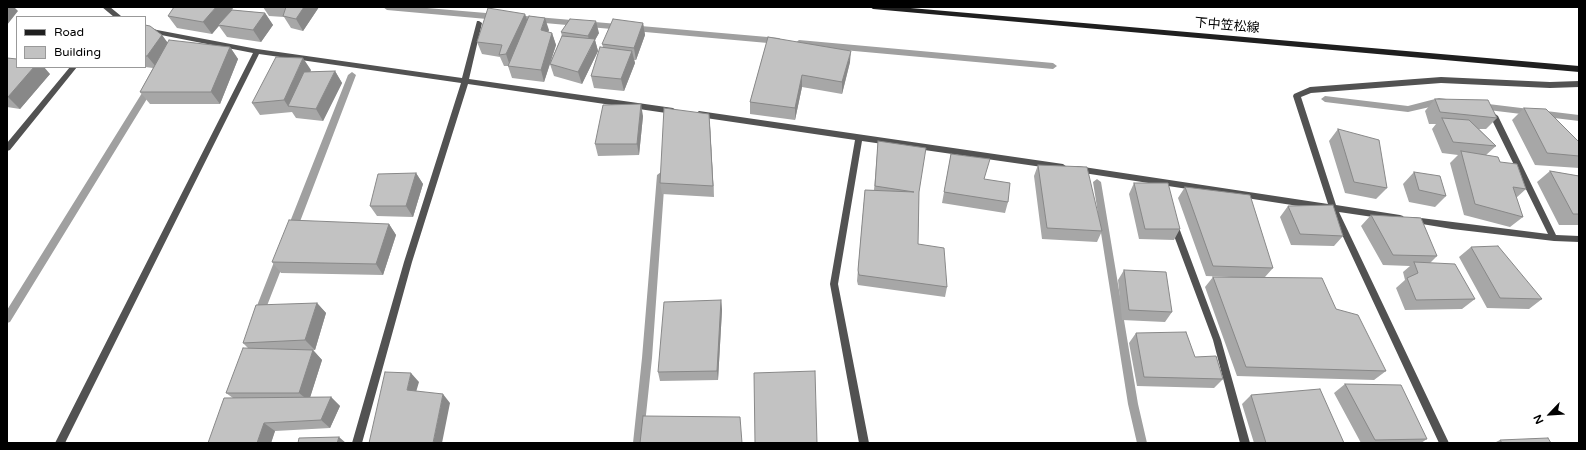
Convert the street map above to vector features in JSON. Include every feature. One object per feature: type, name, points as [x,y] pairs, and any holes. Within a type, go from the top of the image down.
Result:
[{"type":"main road","name":"下中笠松線","points":[[873,7],[1579,69]]},
{"type":"street","points":[[106,7],[117,16]]},
{"type":"street","points":[[357,443],[408,262],[465,82],[479,22]]},
{"type":"street","points":[[146,28],[156,32],[256,51],[678,112]]},
{"type":"street","points":[[60,443],[256,51]]},
{"type":"street","points":[[7,148],[73,68]]},
{"type":"street","points":[[1444,443],[1332,207],[1297,96],[1310,90],[1441,80],[1550,85],[1579,84]]},
{"type":"street","points":[[694,114],[859,137],[1164,185],[1332,207],[1452,226],[1554,238],[1579,239]]},
{"type":"street","points":[[1494,116],[1554,238]]},
{"type":"street","points":[[859,137],[834,284],[864,443]]},
{"type":"street","points":[[1172,217],[1178,238],[1217,340],[1245,443]]},
{"type":"building","points":[[174,7],[216,7],[203,22],[168,16]]},
{"type":"building","points":[[286,7],[304,7],[296,19],[283,16]]},
{"type":"building","points":[[488,8],[525,14],[506,54],[499,55],[502,45],[477,42]]},
{"type":"building","points":[[232,10],[265,13],[253,30],[218,25]]},
{"type":"building","points":[[529,16],[545,18],[541,30],[552,33],[541,70],[508,66]]},
{"type":"building","points":[[570,19],[596,21],[588,36],[561,32]]},
{"type":"building","points":[[613,19],[643,23],[634,48],[602,44]]},
{"type":"building","points":[[146,25],[150,26],[162,35],[147,56]]},
{"type":"building","points":[[562,36],[595,39],[578,72],[550,64]]},
{"type":"building","points":[[768,37],[851,51],[842,82],[802,75],[795,108],[750,102]]},
{"type":"building","points":[[169,40],[230,47],[211,92],[140,92]]},
{"type":"building","points":[[600,47],[632,51],[621,79],[591,76]]},
{"type":"building","points":[[276,57],[303,58],[284,100],[252,103]]},
{"type":"building","points":[[7,58],[16,59],[16,68],[33,68],[7,97]]},
{"type":"building","points":[[335,71],[316,109],[288,106],[304,72]]},
{"type":"building","points":[[1435,99],[1488,100],[1497,118],[1440,112]]},
{"type":"building","points":[[641,104],[637,144],[595,144],[603,105]]},
{"type":"building","points":[[664,108],[709,114],[713,186],[660,183]]},
{"type":"building","points":[[1524,108],[1546,109],[1579,142],[1579,156],[1547,153]]},
{"type":"building","points":[[1442,118],[1469,120],[1496,146],[1453,142]]},
{"type":"building","points":[[1338,129],[1379,140],[1387,188],[1354,182]]},
{"type":"building","points":[[878,141],[926,148],[919,192],[918,244],[944,248],[947,287],[859,275],[858,270],[865,190],[914,192],[875,186]]},
{"type":"building","points":[[1461,151],[1498,157],[1500,162],[1517,164],[1526,189],[1513,187],[1523,217],[1475,204]]},
{"type":"building","points":[[951,154],[990,159],[984,179],[1010,183],[1008,202],[944,192]]},
{"type":"building","points":[[1038,165],[1087,167],[1102,231],[1047,228]]},
{"type":"building","points":[[1550,171],[1579,176],[1579,214],[1573,214]]},
{"type":"building","points":[[1414,172],[1440,176],[1446,196],[1419,190]]},
{"type":"building","points":[[416,173],[406,206],[370,206],[378,174]]},
{"type":"building","points":[[1134,183],[1168,183],[1180,229],[1145,229]]},
{"type":"building","points":[[1185,187],[1250,195],[1273,268],[1213,266]]},
{"type":"building","points":[[1333,205],[1343,236],[1300,234],[1288,206]]},
{"type":"building","points":[[1371,215],[1421,218],[1437,256],[1393,255]]},
{"type":"building","points":[[289,220],[389,224],[376,264],[272,262]]},
{"type":"building","points":[[1498,246],[1542,299],[1500,298],[1471,247]]},
{"type":"building","points":[[1414,262],[1455,264],[1475,299],[1416,300],[1407,278],[1418,273]]},
{"type":"building","points":[[1124,270],[1166,272],[1172,312],[1129,310]]},
{"type":"building","points":[[1213,277],[1322,278],[1336,309],[1358,315],[1386,371],[1246,367]]},
{"type":"building","points":[[721,300],[717,371],[658,372],[664,302]]},
{"type":"building","points":[[317,303],[305,340],[243,343],[256,305]]},
{"type":"building","points":[[1186,332],[1195,357],[1216,356],[1223,379],[1144,377],[1136,333]]},
{"type":"building","points":[[243,348],[313,350],[299,393],[226,393]]},
{"type":"building","points":[[815,371],[817,443],[755,443],[754,373]]},
{"type":"building","points":[[385,372],[411,373],[407,390],[443,394],[433,443],[369,443]]},
{"type":"building","points":[[1345,384],[1401,385],[1427,439],[1375,440]]},
{"type":"building","points":[[1320,389],[1344,443],[1266,443],[1251,395]]},
{"type":"building","points":[[331,397],[321,420],[264,423],[257,443],[208,443],[224,398]]},
{"type":"building","points":[[643,416],[740,417],[742,443],[640,443]]},
{"type":"building","points":[[339,437],[337,443],[298,443],[299,438]]},
{"type":"building","points":[[1548,438],[1551,443],[1502,443],[1500,440]]},
{"type":"waterway","points":[[387,7],[498,17]]},
{"type":"waterway","points":[[514,18],[779,41]]},
{"type":"waterway","points":[[799,43],[1053,66]]},
{"type":"waterway","points":[[291,232],[352,75]]},
{"type":"waterway","points":[[7,319],[150,87]]},
{"type":"waterway","points":[[1325,99],[1408,109],[1443,101]]},
{"type":"waterway","points":[[1480,106],[1579,118]]},
{"type":"waterway","points":[[638,443],[647,358],[661,175]]},
{"type":"waterway","points":[[1097,182],[1133,404],[1142,443]]},
{"type":"waterway","points":[[258,316],[281,257]]}]
